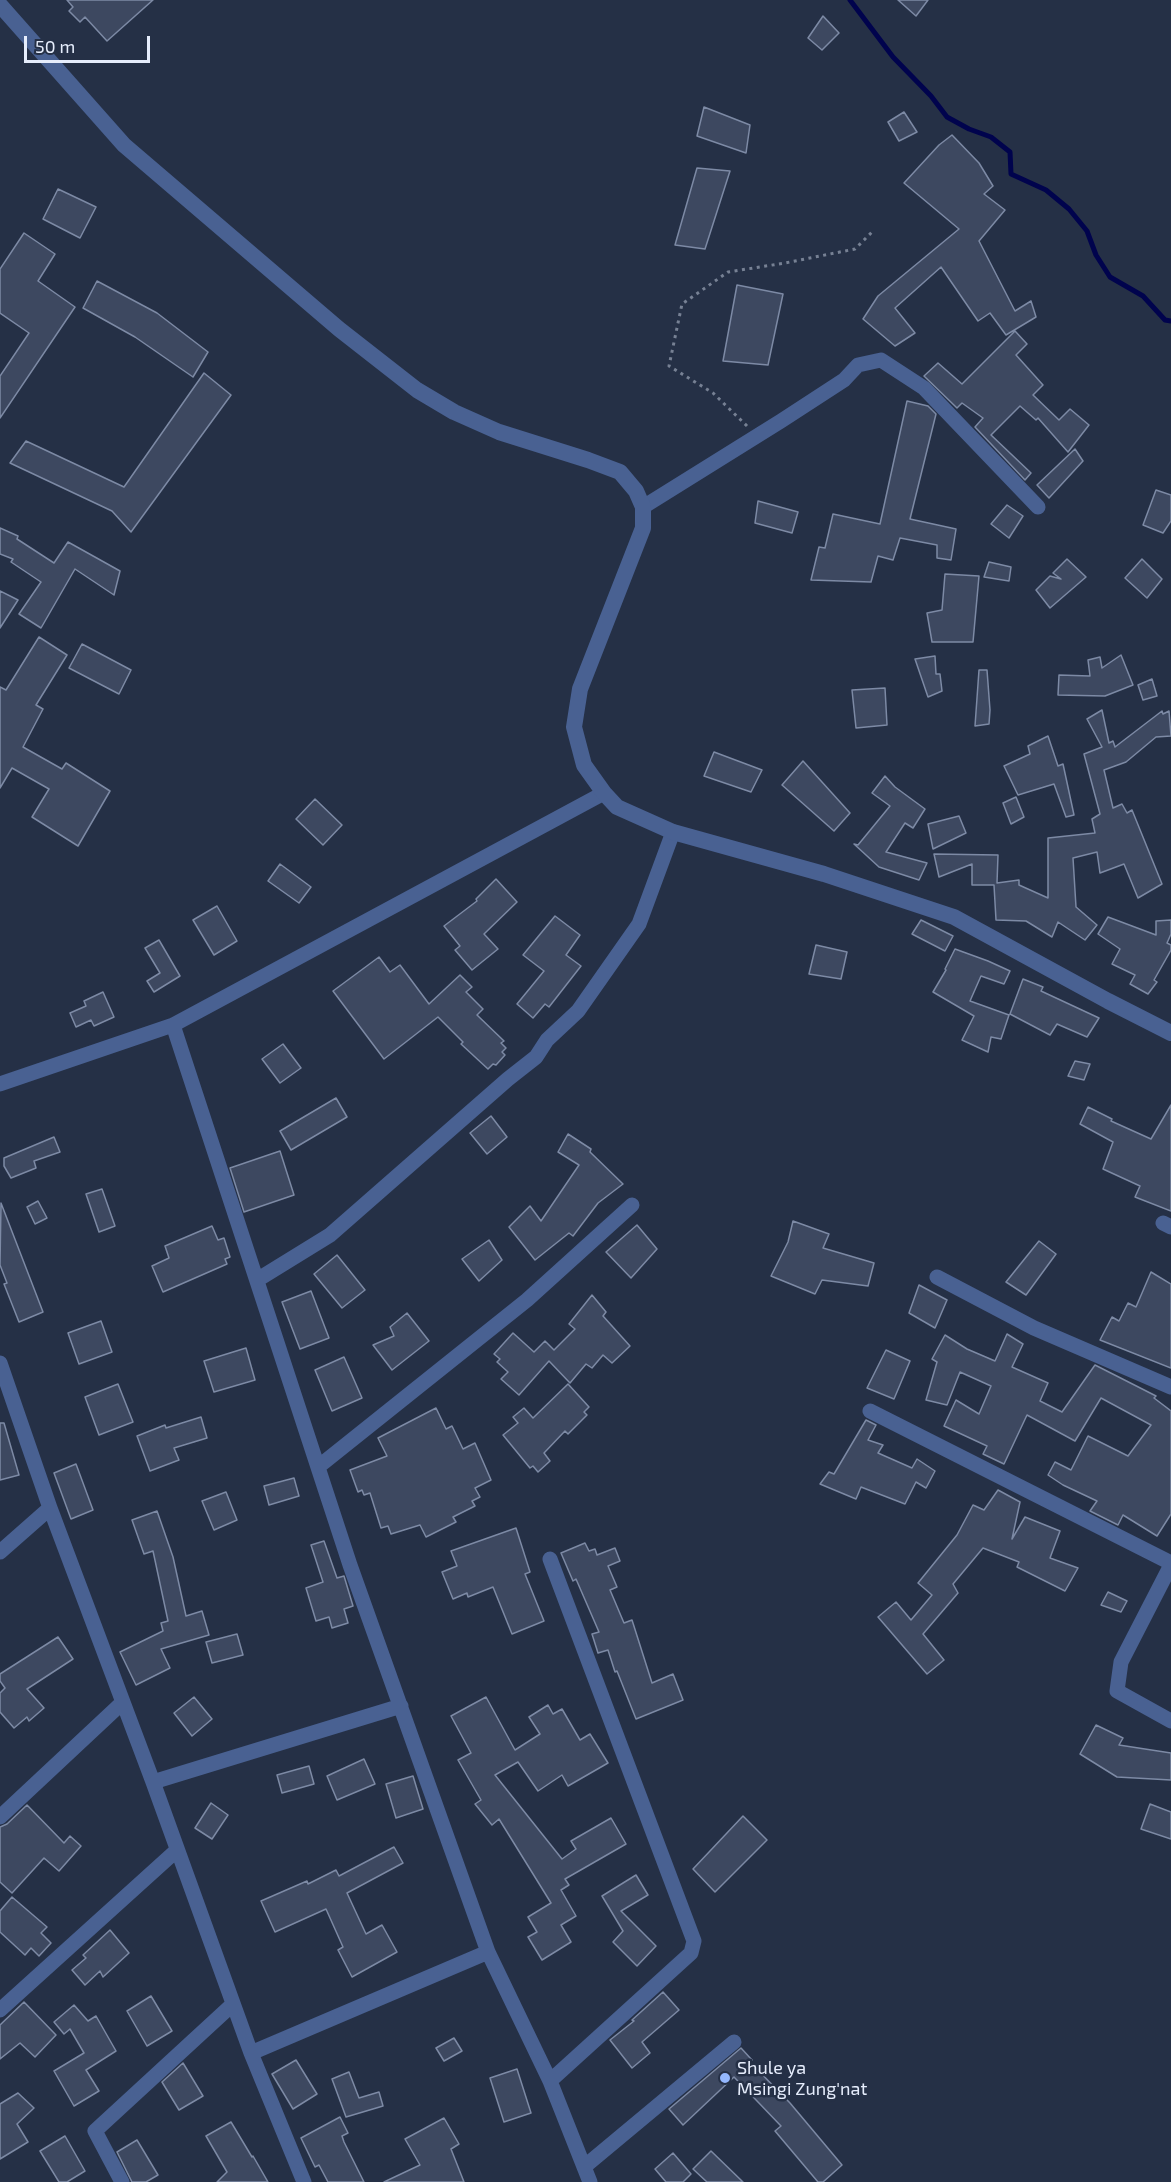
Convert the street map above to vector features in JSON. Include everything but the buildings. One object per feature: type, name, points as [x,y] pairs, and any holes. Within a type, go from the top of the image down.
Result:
[{"type":"street","points":[[0,5],[123,145],[339,329],[417,390],[454,412],[499,432],[620,472],[636,491],[643,507],[643,528],[580,689],[574,727],[584,765],[603,793],[616,807],[673,832],[824,874],[954,917],[1171,1033]]},
{"type":"street","points":[[643,507],[844,380],[858,365],[881,360],[924,388],[1038,507]]},
{"type":"street","points":[[0,1084],[173,1025],[603,793]]},
{"type":"street","points":[[257,1281],[330,1235],[536,1057],[547,1040],[578,1011],[639,924],[673,832]]},
{"type":"street","points":[[173,1025],[318,1467],[488,1952],[550,2081],[590,2182]]},
{"type":"street","points":[[318,1467],[527,1300],[632,1204]]},
{"type":"street","points":[[937,1277],[1034,1328],[1171,1386]]},
{"type":"street","points":[[0,1363],[50,1508],[153,1782],[251,2054],[304,2182]]},
{"type":"street","points":[[870,1411],[1171,1564],[1121,1662],[1117,1691],[1171,1721]]},
{"type":"street","points":[[0,1552],[50,1508]]},
{"type":"street","points":[[550,1559],[694,1941],[691,1953],[550,2081]]},
{"type":"street","points":[[0,1818],[123,1702]]},
{"type":"street","points":[[153,1782],[401,1706]]},
{"type":"street","points":[[0,2010],[177,1850]]},
{"type":"street","points":[[251,2054],[488,1952]]},
{"type":"street","points":[[122,2182],[95,2131],[233,2004]]},
{"type":"street","points":[[584,2167],[734,2042]]},
{"type":"path","points":[[757,436],[713,393],[669,366],[682,304],[728,272],[855,249],[873,231]]},
{"type":"waterway","points":[[850,0],[893,57],[931,96],[947,117],[969,129],[991,137],[1010,152],[1011,174],[1046,190],[1069,209],[1087,231],[1096,255],[1110,277],[1143,296],[1165,320],[1171,321]]},
{"type":"place","name":"Shule ya Msingi Zung'nat","points":[[725,2078]]}]
